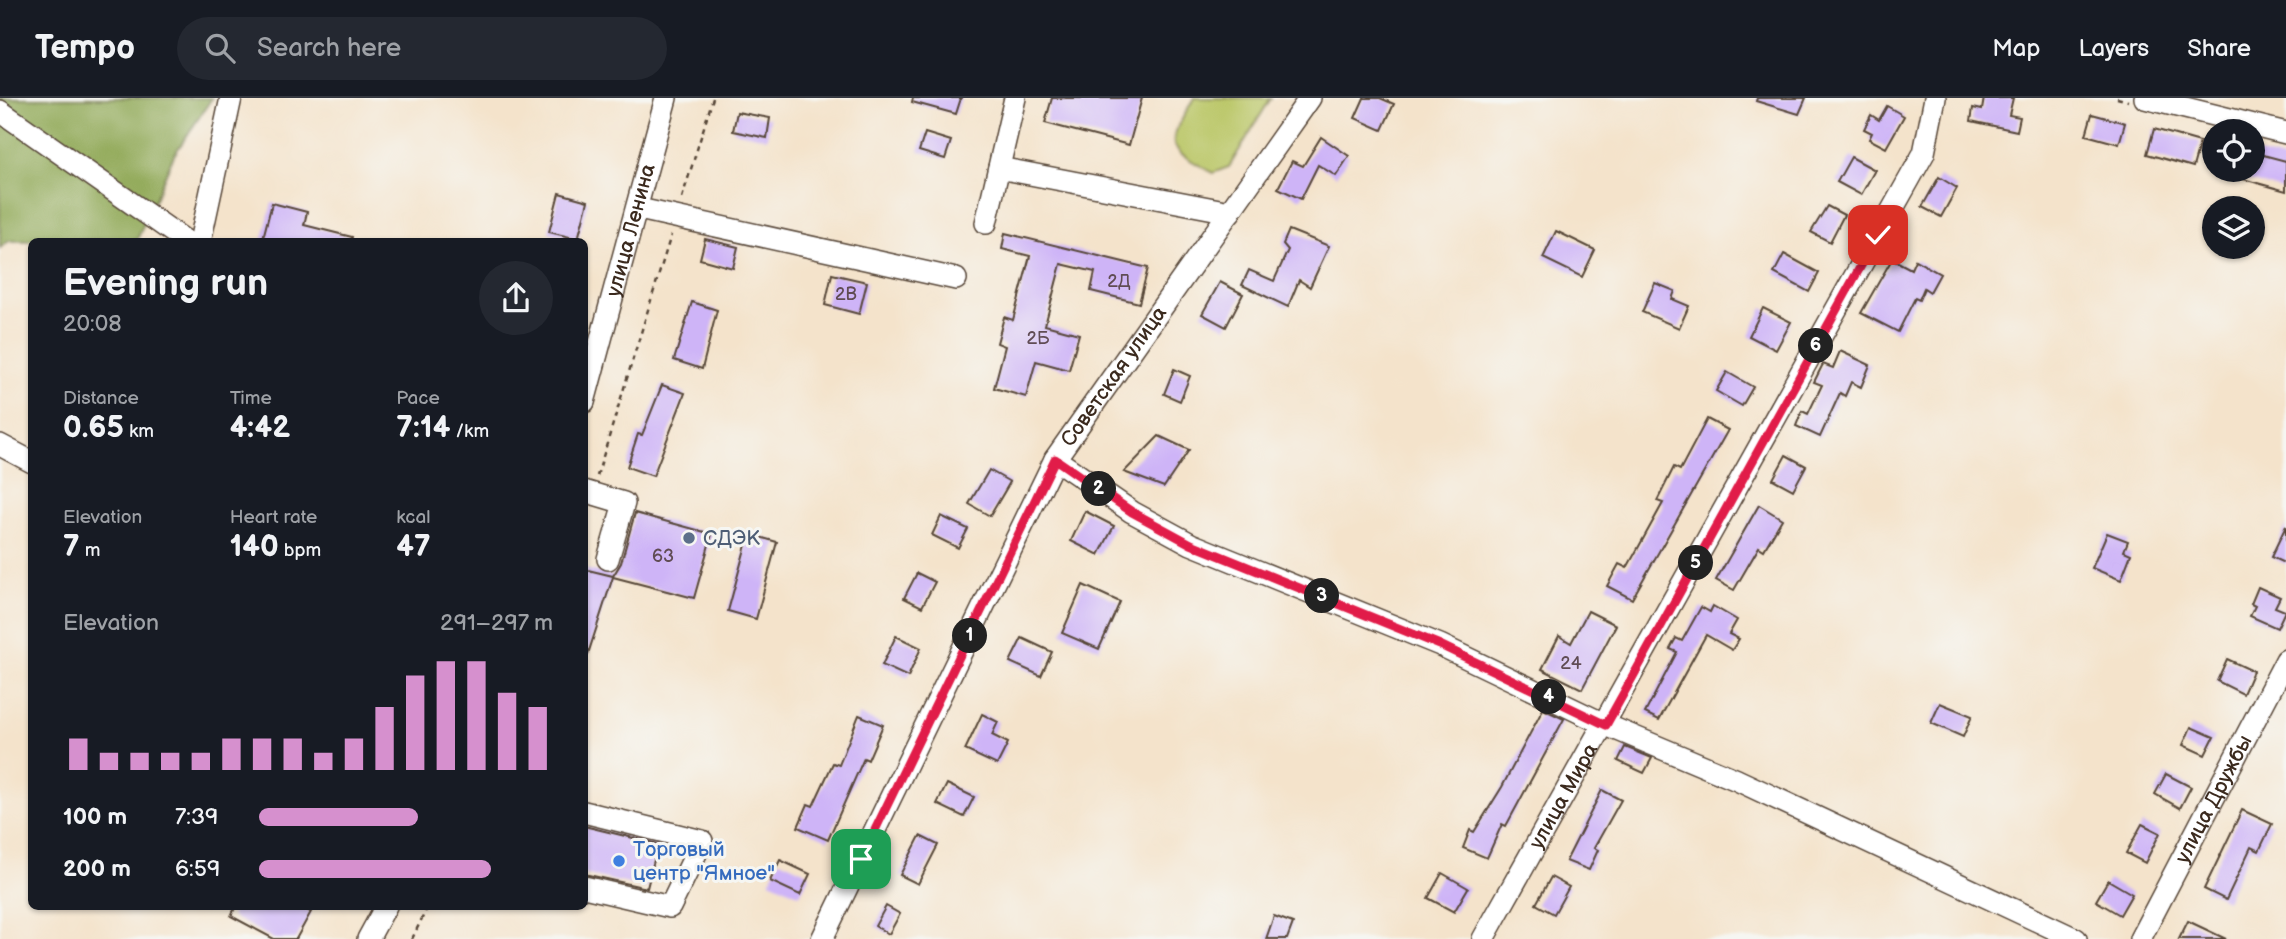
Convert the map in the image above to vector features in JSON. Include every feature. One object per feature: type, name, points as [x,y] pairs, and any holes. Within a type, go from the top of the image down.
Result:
[{"type":"street","points":[[201,238],[231,98]]},
{"type":"street","name":"улица Ленина","points":[[588,388],[639,209],[666,98]]},
{"type":"street","points":[[986,223],[1015,98]]},
{"type":"street","name":"Советская улица","points":[[822,939],[1055,459],[1310,98]]},
{"type":"street","name":"улица Мира","points":[[1483,939],[1606,725],[1924,153],[1935,98]]},
{"type":"street","points":[[2145,98],[2286,133]]},
{"type":"street","points":[[0,111],[181,238]]},
{"type":"street","points":[[999,167],[1230,212]]},
{"type":"street","points":[[639,209],[956,279]]},
{"type":"street","points":[[0,445],[28,460]]},
{"type":"street","points":[[1055,459],[1132,512],[1191,544],[1440,645],[1606,725],[1738,780],[2076,939]]},
{"type":"street","points":[[588,492],[624,503],[608,559]]},
{"type":"street","name":"улица Дружбы","points":[[2140,939],[2286,660]]},
{"type":"street","points":[[588,812],[702,841],[670,907],[588,888]]},
{"type":"street","points":[[368,939],[384,910]]},
{"type":"path","points":[[588,492],[713,98]]},
{"type":"path","points":[[412,939],[426,910]]},
{"type":"green space","points":[[0,98],[212,98],[174,155],[138,238],[28,238],[28,241],[9,241],[0,248]]},
{"type":"green space","points":[[1194,98],[1271,98],[1229,167],[1213,173],[1185,156],[1174,143],[1178,126]]},
{"type":"building","points":[[913,98],[961,98],[956,114],[912,102]]},
{"type":"building","points":[[1052,98],[1142,98],[1129,145],[1045,123]]},
{"type":"building","points":[[1364,98],[1380,98],[1394,104],[1382,130],[1355,118]]},
{"type":"building","points":[[1757,98],[1806,98],[1799,114],[1756,101]]},
{"type":"building","points":[[1984,98],[2013,98],[2009,115],[2020,117],[2017,131],[1971,121],[1973,108],[1982,110]]},
{"type":"building","points":[[1887,106],[1904,116],[1886,148],[1869,139],[1872,133],[1864,129],[1871,115],[1879,120]]},
{"type":"building","points":[[737,112],[770,118],[767,138],[733,131]]},
{"type":"building","points":[[2092,114],[2125,123],[2119,144],[2086,135]]},
{"type":"building","points":[[2154,129],[2200,142],[2193,167],[2147,154]]},
{"type":"building","points":[[925,133],[951,141],[945,159],[919,151]]},
{"type":"building","points":[[1321,137],[1349,156],[1336,176],[1318,165],[1301,199],[1278,188],[1292,161],[1303,166]]},
{"type":"building","points":[[2265,155],[2286,161],[2286,191],[2254,182],[2265,182]]},
{"type":"building","points":[[1851,157],[1875,170],[1861,195],[1837,182]]},
{"type":"building","points":[[1939,177],[1957,188],[1941,217],[1922,207]]},
{"type":"building","points":[[559,193],[588,201],[578,238],[549,232]]},
{"type":"building","points":[[272,203],[307,212],[304,225],[352,237],[352,238],[263,238]]},
{"type":"building","points":[[1827,206],[1844,215],[1830,242],[1811,232]]},
{"type":"building","points":[[1289,230],[1329,246],[1310,287],[1299,280],[1288,307],[1242,285],[1249,270],[1274,281],[1288,250],[1283,244]]},
{"type":"building","points":[[1556,231],[1595,250],[1582,277],[1543,258]]},
{"type":"building","points":[[1005,233],[1148,268],[1139,303],[1091,291],[1095,272],[1061,264],[1045,325],[1079,334],[1069,370],[1036,361],[1026,397],[994,388],[1005,346],[997,343],[1004,317],[1013,320],[1030,256],[1002,249]]},
{"type":"building","points":[[705,239],[738,247],[733,268],[700,259]]},
{"type":"building","points":[[1784,254],[1819,273],[1809,292],[1774,273]]},
{"type":"building","points":[[1892,259],[1911,269],[1915,260],[1940,274],[1930,292],[1924,288],[1919,300],[1915,298],[1898,332],[1861,313]]},
{"type":"building","points":[[832,274],[867,282],[859,314],[825,305]]},
{"type":"building","points":[[1220,282],[1243,294],[1226,327],[1202,314]]},
{"type":"building","points":[[1655,283],[1675,291],[1672,299],[1689,306],[1679,328],[1642,312]]},
{"type":"building","points":[[692,302],[717,310],[702,369],[674,360]]},
{"type":"building","points":[[1763,308],[1791,322],[1776,350],[1749,336]]},
{"type":"building","points":[[1840,351],[1870,365],[1861,387],[1851,382],[1845,396],[1840,393],[1820,437],[1796,426],[1802,411],[1808,414],[1822,385],[1814,382],[1823,364],[1833,368]]},
{"type":"building","points":[[1174,369],[1190,376],[1180,401],[1164,394]]},
{"type":"building","points":[[1727,372],[1753,387],[1742,406],[1716,391]]},
{"type":"building","points":[[662,385],[685,393],[653,476],[627,467],[638,434],[642,435]]},
{"type":"building","points":[[1707,419],[1728,430],[1632,599],[1607,586],[1619,564],[1627,568],[1663,503],[1657,501],[1674,467],[1680,470]]},
{"type":"building","points":[[1159,436],[1189,450],[1164,487],[1124,472]]},
{"type":"building","points":[[1786,455],[1806,466],[1793,490],[1773,479]]},
{"type":"building","points":[[989,470],[1010,482],[990,516],[969,504]]},
{"type":"building","points":[[1759,505],[1782,519],[1764,550],[1759,547],[1734,590],[1716,580]]},
{"type":"building","points":[[1085,511],[1114,526],[1099,555],[1071,541]]},
{"type":"building","points":[[635,513],[712,534],[694,598],[613,577],[588,654],[588,570],[613,576],[621,563]]},
{"type":"building","points":[[941,516],[968,529],[958,548],[932,535]]},
{"type":"building","points":[[2286,526],[2286,564],[2271,557]]},
{"type":"building","points":[[2107,533],[2128,541],[2124,551],[2131,554],[2121,580],[2092,568]]},
{"type":"building","points":[[749,534],[777,542],[756,619],[728,611]]},
{"type":"building","points":[[917,573],[935,582],[922,607],[904,598]]},
{"type":"building","points":[[1083,585],[1120,602],[1099,649],[1062,633]]},
{"type":"building","points":[[2258,587],[2280,597],[2275,607],[2285,611],[2277,628],[2250,616],[2255,606],[2251,604]]},
{"type":"building","points":[[1713,606],[1737,620],[1729,634],[1739,639],[1732,650],[1706,635],[1659,720],[1645,713],[1677,652],[1670,649],[1676,638],[1682,641],[1701,607],[1710,612]]},
{"type":"building","points":[[1588,611],[1616,625],[1582,689],[1542,669],[1559,636],[1571,643]]},
{"type":"building","points":[[896,636],[921,648],[908,677],[882,665]]},
{"type":"building","points":[[1022,638],[1052,652],[1041,676],[1010,662]]},
{"type":"building","points":[[2227,659],[2253,671],[2243,694],[2217,681]]},
{"type":"building","points":[[1940,703],[1972,716],[1963,737],[1931,723]]},
{"type":"building","points":[[1543,709],[1564,719],[1506,826],[1502,824],[1487,858],[1463,848],[1470,830],[1474,832],[1502,787]]},
{"type":"building","points":[[982,714],[998,722],[992,735],[1008,743],[997,765],[965,750]]},
{"type":"building","points":[[859,715],[883,725],[868,760],[864,758],[828,840],[798,827],[808,804],[813,806],[833,763],[839,765]]},
{"type":"building","points":[[2191,727],[2214,737],[2205,755],[2183,745]]},
{"type":"building","points":[[1625,747],[1652,758],[1644,773],[1618,761]]},
{"type":"building","points":[[2166,774],[2191,787],[2180,808],[2155,794]]},
{"type":"building","points":[[947,784],[974,797],[964,817],[937,804]]},
{"type":"building","points":[[1602,790],[1621,800],[1594,848],[1598,850],[1589,870],[1566,861]]},
{"type":"building","points":[[2242,810],[2272,824],[2259,851],[2251,847],[2226,900],[2204,889]]},
{"type":"building","points":[[2142,824],[2160,833],[2145,863],[2126,853]]},
{"type":"building","name":"Торговый центр \"Ямное\"","points":[[588,827],[658,844],[647,888],[588,875]]},
{"type":"building","points":[[920,836],[938,845],[918,884],[900,875]]},
{"type":"building","points":[[780,860],[810,874],[800,895],[770,881]]},
{"type":"building","points":[[1442,873],[1468,888],[1454,912],[1428,898]]},
{"type":"building","points":[[1551,877],[1569,887],[1554,914],[1536,904]]},
{"type":"building","points":[[2108,880],[2132,894],[2120,915],[2096,901]]},
{"type":"building","points":[[886,906],[900,914],[889,934],[875,926]]},
{"type":"building","points":[[234,910],[311,912],[296,939],[274,939],[231,916]]},
{"type":"building","points":[[1274,916],[1293,923],[1287,939],[1266,939]]},
{"type":"building","points":[[2188,921],[2226,939],[2179,939]]},
{"type":"place","name":"СДЭК","points":[[689,538]]},
{"type":"place","name":"Торговый центр \"Ямное\"","points":[[619,861]]},
{"type":"route","points":[[861,859],[1055,459],[1132,512],[1191,544],[1440,645],[1606,725],[1878,235]]}]
